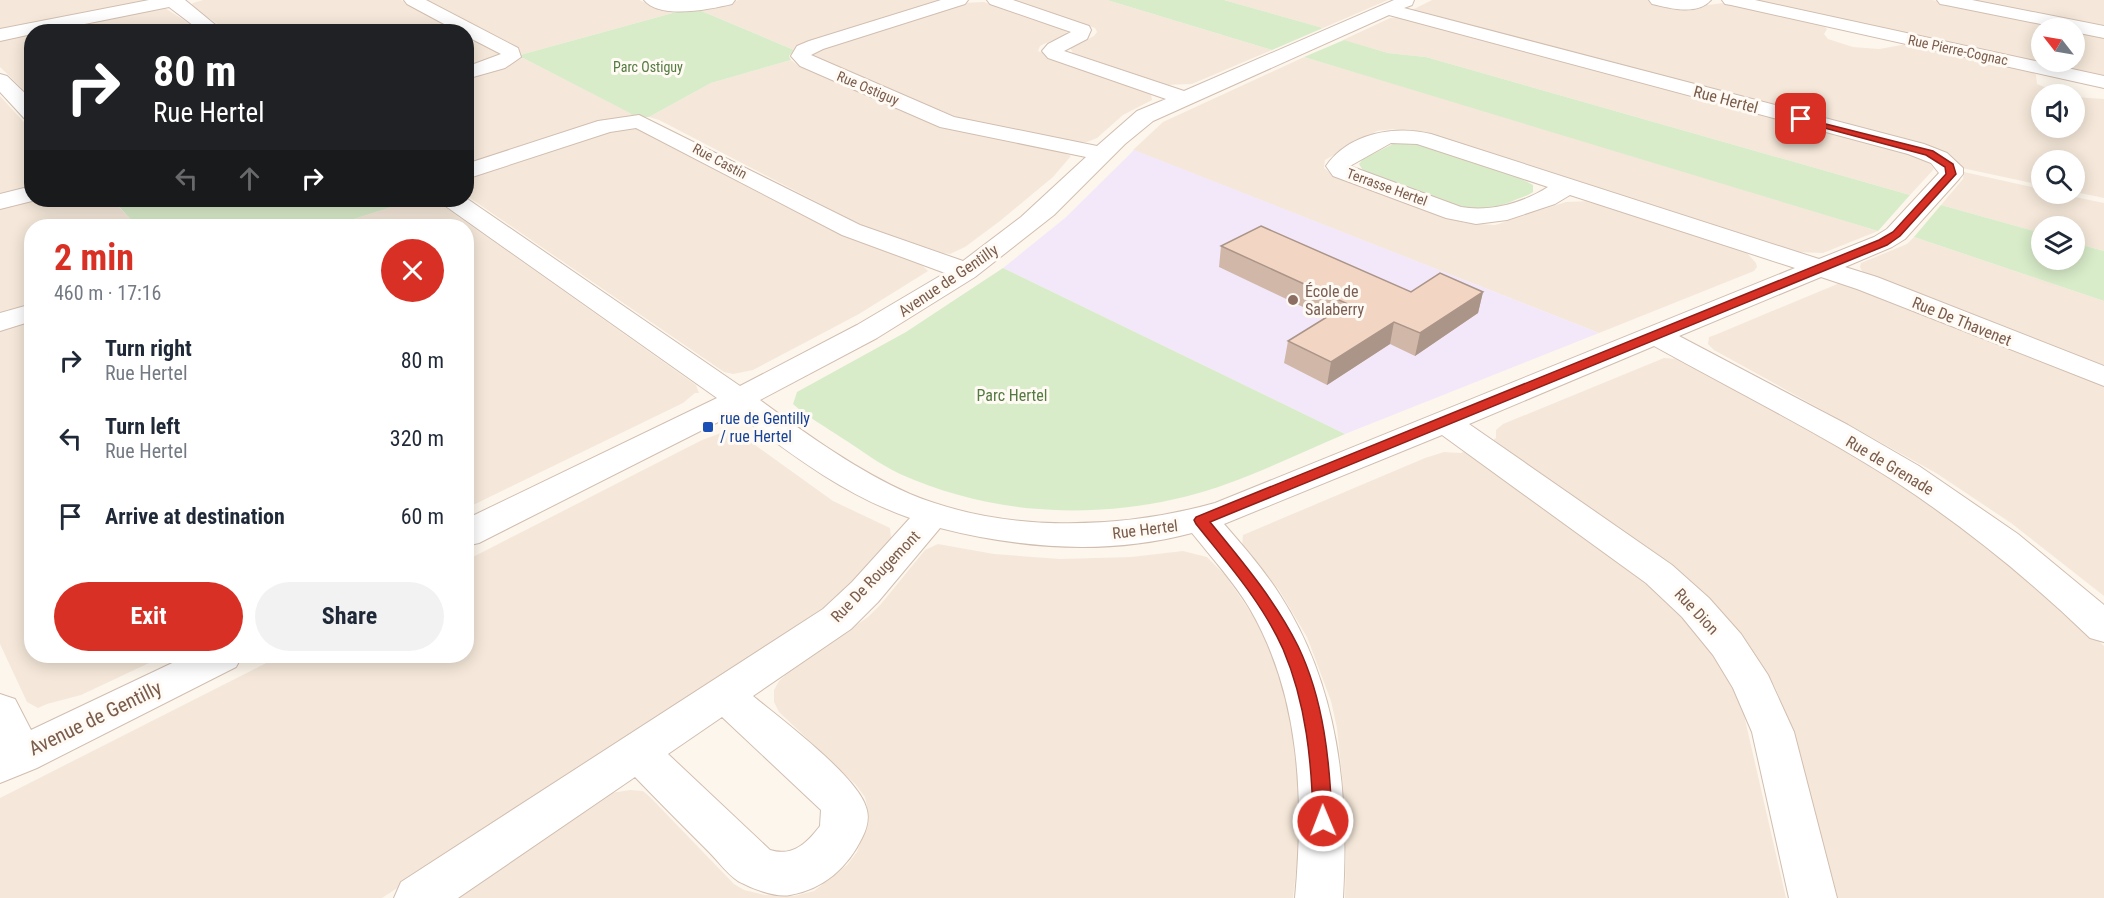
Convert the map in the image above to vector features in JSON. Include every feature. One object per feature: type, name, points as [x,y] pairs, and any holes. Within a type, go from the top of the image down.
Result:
[{"type":"street","points":[[55,24],[174,0],[205,24]]},
{"type":"street","points":[[413,0],[458,24]]},
{"type":"street","points":[[653,0],[679,8],[726,0]]},
{"type":"street","name":"Rue Ostiguy","points":[[959,0],[816,45],[804,50],[801,56],[807,62],[948,122],[1102,154]]},
{"type":"street","points":[[996,0],[1082,30],[1080,35],[1053,49],[1055,54],[1184,98]]},
{"type":"street","name":"Avenue de Gentilly","points":[[474,530],[740,399],[890,319],[966,271],[1056,200],[1137,122],[1184,98],[1407,0]]},
{"type":"street","points":[[1658,0],[1685,4],[1702,0]]},
{"type":"street","name":"Rue Pierre-Cognac","points":[[1731,0],[1863,35],[2078,83],[2104,82]]},
{"type":"street","points":[[1946,0],[2104,32]]},
{"type":"street","name":"Rue Hertel","points":[[740,399],[859,483],[933,514],[1012,530],[1064,534],[1132,532],[1170,527],[1201,520],[1891,238],[1951,174],[1950,166],[1939,158],[1916,149],[1387,9]]},
{"type":"street","points":[[0,35],[24,30]]},
{"type":"street","points":[[474,32],[511,52],[511,57],[503,62],[474,71]]},
{"type":"street","points":[[0,80],[24,105]]},
{"type":"street","name":"Rue Castin","points":[[474,169],[606,126],[639,121],[647,123],[851,230],[966,271]]},
{"type":"street","name":"Terrasse Hertel","points":[[1567,186],[1546,199],[1498,215],[1476,217],[1455,213],[1354,176],[1341,171],[1338,166],[1346,159],[1384,138],[1408,136],[1429,140],[1819,267]]},
{"type":"street","points":[[0,202],[24,195]]},
{"type":"street","points":[[463,207],[740,399]]},
{"type":"street","name":"Rue De Thavenet","points":[[1819,267],[1867,283],[2104,377]]},
{"type":"street","points":[[0,322],[24,314]]},
{"type":"street","name":"Rue de Grenade","points":[[1655,335],[1871,453],[1941,496],[2014,549],[2104,628]]},
{"type":"street","name":"Rue Dion","points":[[1445,422],[1659,574],[1683,594],[1723,639],[1757,690],[1769,721],[1813,898]]},
{"type":"street","name":"Rue De Rougemont","points":[[418,898],[837,619],[865,592],[933,514]]},
{"type":"street","points":[[1201,520],[1267,605],[1290,647],[1306,690],[1316,735],[1322,779],[1319,898]]},
{"type":"street","name":"Avenue de Gentilly","points":[[11,760],[208,663]]},
{"type":"street","points":[[639,753],[742,857],[753,865],[770,872],[788,874],[822,856],[840,836],[844,826],[844,808],[830,789],[725,695]]},
{"type":"street","points":[[0,711],[11,760]]},
{"type":"shaded area","points":[[0,0],[148,0],[24,24],[0,29]]},
{"type":"shaded area","points":[[203,0],[401,0],[447,24],[218,24],[191,6]]},
{"type":"shaded area","points":[[426,0],[639,0],[661,9],[680,11],[520,55],[518,47]]},
{"type":"shaded area","points":[[739,0],[943,0],[798,46],[794,50],[699,10]]},
{"type":"shaded area","points":[[1011,0],[1107,0],[1272,50],[1192,84],[1165,85],[1073,53],[1070,48],[1094,36],[1097,32],[1095,28]]},
{"type":"shaded area","points":[[1224,0],[1388,0],[1323,28]]},
{"type":"shaded area","points":[[1432,0],[1650,0],[1699,6],[1724,3],[1823,25],[1827,29],[1824,34],[1828,39],[1853,47],[1879,49],[1907,44],[2031,71],[2036,75],[2037,84],[2031,84],[2031,138],[2085,138],[2085,98],[2104,99],[2104,198],[2085,194],[2085,150],[2031,150],[2031,183],[1962,168],[1946,155],[1412,10]]},
{"type":"shaded area","points":[[1749,0],[1932,0],[2031,20],[2031,61]]},
{"type":"shaded area","points":[[1961,0],[2104,0],[2104,29],[2085,25],[2085,18],[2050,18]]},
{"type":"shaded area","points":[[984,2],[1067,30],[1066,35],[1040,46],[1038,51],[1143,90],[1151,94],[1152,100],[1123,115],[1097,138],[1087,142],[1078,142],[964,120],[821,61],[813,55],[815,51],[963,3]]},
{"type":"shaded area","points":[[165,8],[190,24],[82,24]]},
{"type":"shaded area","points":[[1401,17],[1910,153],[1929,162],[1934,169],[1910,195],[1426,57],[1388,53],[1343,40],[1390,18]]},
{"type":"shaded area","points":[[2085,31],[2104,35],[2104,77],[2081,72],[2085,72]]},
{"type":"shaded area","points":[[24,36],[24,90],[0,67],[0,41]]},
{"type":"shaded area","points":[[474,39],[500,53],[474,66]]},
{"type":"shaded area","points":[[1304,57],[1878,231],[1823,253],[1794,252],[1408,130],[1377,131],[1325,160],[1324,168],[1334,176],[1465,223],[1495,225],[1566,202],[1590,201],[1746,252],[1756,263],[1757,267],[1754,271],[1599,333],[1133,150],[1163,122]]},
{"type":"shaded area","points":[[523,58],[631,113],[633,117],[603,122],[474,164],[474,75]]},
{"type":"shaded area","points":[[791,60],[800,67],[947,129],[1063,152],[1071,156],[1053,177],[1000,221],[965,247],[950,254],[863,226],[659,120],[649,117],[711,83]]},
{"type":"shaded area","points":[[0,96],[24,122],[24,191],[0,197]]},
{"type":"shaded area","points":[[618,127],[641,127],[847,237],[922,265],[928,271],[859,314],[753,370],[733,374],[724,372],[474,201],[474,175]]},
{"type":"shaded area","name":"École de Salaberry","points":[[1134,150],[1599,333],[1345,434],[1003,268],[1065,218]]},
{"type":"shaded area","points":[[1964,172],[2031,187],[2031,204],[2085,204],[2085,199],[2104,203],[2104,251],[2085,246],[2085,216],[2031,216],[2031,230],[1941,205],[1963,179]]},
{"type":"shaded area","points":[[24,202],[24,207],[119,207],[130,219],[24,219],[24,307],[0,315],[0,207]]},
{"type":"shaded area","points":[[391,207],[445,207],[462,219],[354,219]]},
{"type":"shaded area","points":[[474,228],[696,385],[699,393],[695,393],[683,403],[474,505]]},
{"type":"shaded area","points":[[1914,237],[2104,301],[2104,369],[1867,275],[1862,271],[1861,263],[1907,244]]},
{"type":"shaded area","points":[[1842,282],[2104,385],[2104,596],[2011,523],[1936,473],[1714,350],[1708,344],[1709,337]]},
{"type":"shaded area","points":[[24,320],[24,663],[149,663],[81,695],[38,708],[27,702],[0,644],[0,329]]},
{"type":"shaded area","points":[[1664,358],[1681,359],[1870,464],[1930,501],[2081,623],[2104,646],[2104,898],[1838,898],[1792,727],[1775,687],[1750,648],[1722,614],[1493,440],[1496,438],[1496,430],[1503,424]]},
{"type":"shaded area","points":[[732,432],[741,435],[833,501],[890,528],[891,538],[844,597],[382,898],[0,898],[0,798],[266,663],[474,663],[474,556],[702,440],[721,433]]},
{"type":"shaded area","points":[[1465,451],[1638,574],[1679,611],[1710,650],[1734,690],[1744,715],[1786,898],[1345,898],[1346,845],[1342,776],[1337,728],[1331,701],[1307,637],[1279,590],[1242,547],[1243,535],[1425,458],[1444,452],[1461,453]]},
{"type":"shaded area","points":[[938,544],[994,554],[1060,559],[1131,557],[1183,551],[1207,557],[1225,575],[1261,627],[1288,696],[1297,763],[1297,862],[1293,898],[449,898],[605,794],[630,790],[643,791],[650,797],[734,884],[744,890],[765,895],[794,896],[814,891],[847,865],[857,852],[864,832],[867,806],[865,797],[855,784],[779,712],[774,702],[774,690],[779,681],[790,671],[868,617],[925,550]]},
{"type":"green space","points":[[1107,0],[1224,0],[1323,28],[1272,50]]},
{"type":"green space","name":"Parc Ostiguy","points":[[699,10],[794,50],[789,56],[791,60],[711,83],[649,117],[633,117],[630,113],[523,58],[517,59],[520,55],[680,11]]},
{"type":"green space","points":[[1344,40],[1388,53],[1426,57],[1910,195],[1878,231],[1304,57]]},
{"type":"green space","points":[[1395,143],[1420,145],[1518,177],[1533,185],[1533,192],[1495,207],[1471,208],[1440,201],[1364,172],[1359,164],[1363,159]]},
{"type":"green space","points":[[1941,205],[2031,230],[2031,270],[2085,270],[2085,246],[2104,251],[2104,301],[1914,237]]},
{"type":"green space","points":[[119,207],[391,207],[354,219],[131,219]]},
{"type":"green space","name":"Parc Hertel","points":[[1003,268],[1345,434],[1246,477],[1184,497],[1112,509],[1040,509],[969,498],[900,474],[810,418],[793,404],[797,392],[906,332]]},
{"type":"building","points":[[1261,226],[1411,292],[1440,273],[1483,292],[1420,333],[1394,322],[1331,362],[1288,341],[1348,304],[1221,246]]},
{"type":"place","name":"École de Salaberry","points":[[1293,300]]},
{"type":"place","name":"rue de Gentilly / rue Hertel","points":[[708,427]]},
{"type":"route","points":[[1323,821],[1322,779],[1316,735],[1299,668],[1267,605],[1201,520],[1883,242],[1896,234],[1951,174],[1951,168],[1944,160],[1929,153],[1801,119]]}]
